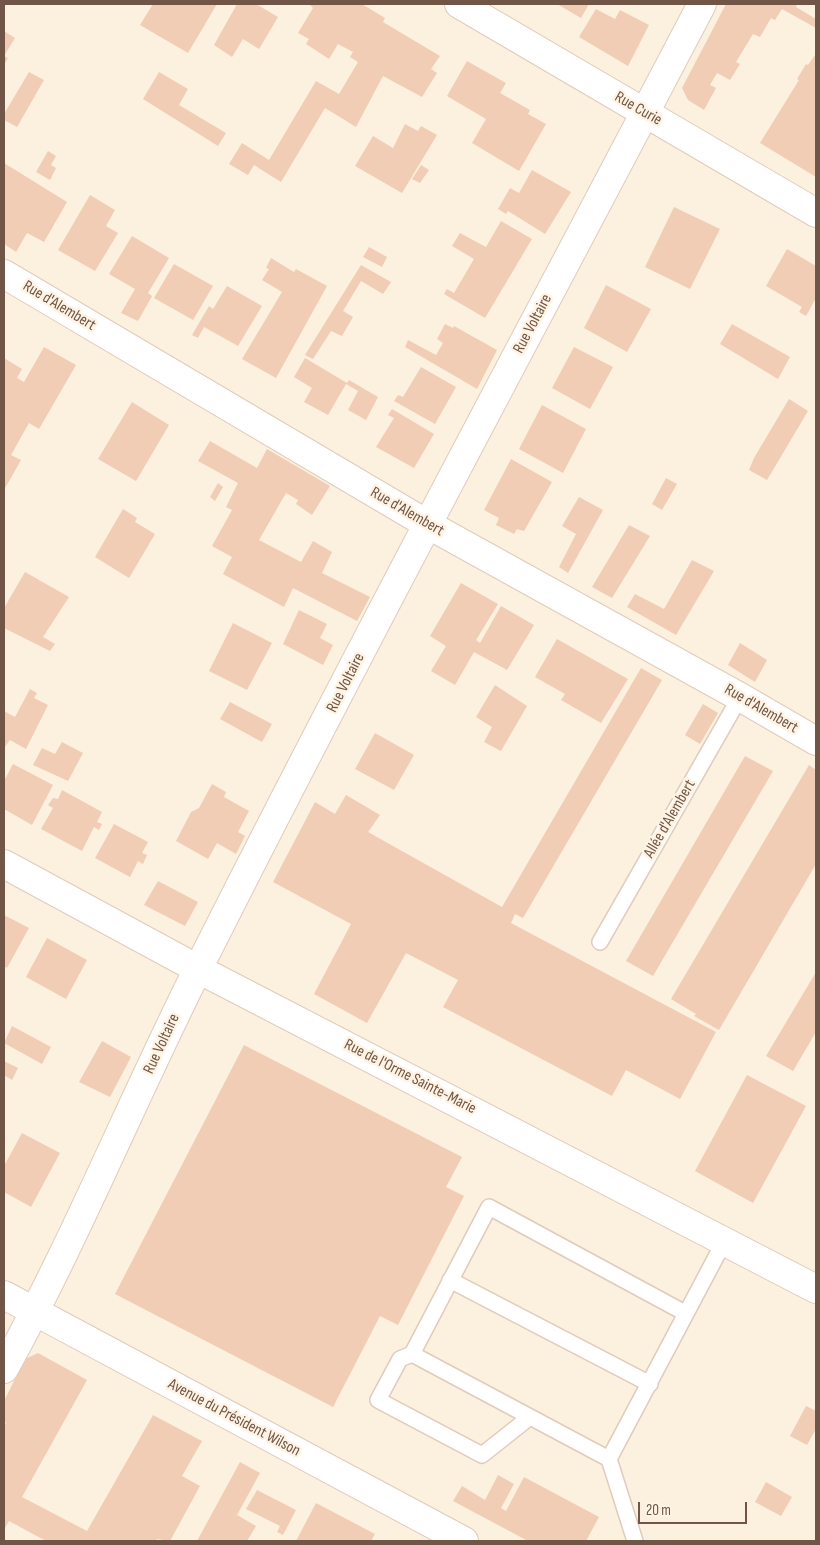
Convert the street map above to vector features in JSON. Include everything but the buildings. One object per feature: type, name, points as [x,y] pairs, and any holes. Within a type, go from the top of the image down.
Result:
[{"type":"street","name":"Rue Curie","points":[[460,4],[816,213]]},
{"type":"street","name":"Rue Voltaire","points":[[4,1369],[35,1312],[198,969],[427,524],[702,4]]},
{"type":"street","name":"Rue d'Alembert","points":[[4,274],[427,524],[816,741]]},
{"type":"street","name":"Rue de l'Orme Sainte-Marie","points":[[4,864],[198,969],[725,1240],[816,1289]]},
{"type":"street","name":"Avenue du Président Wilson","points":[[4,1295],[464,1541]]},
{"type":"lane","name":"Allée d'Alembert","points":[[600,942],[740,697]]},
{"type":"lane","points":[[530,1417],[482,1455],[378,1400],[400,1359],[412,1354],[488,1207],[686,1313]]},
{"type":"lane","points":[[609,1459],[725,1240]]},
{"type":"lane","points":[[450,1280],[650,1384]]},
{"type":"lane","points":[[412,1354],[609,1459],[636,1541]]}]
